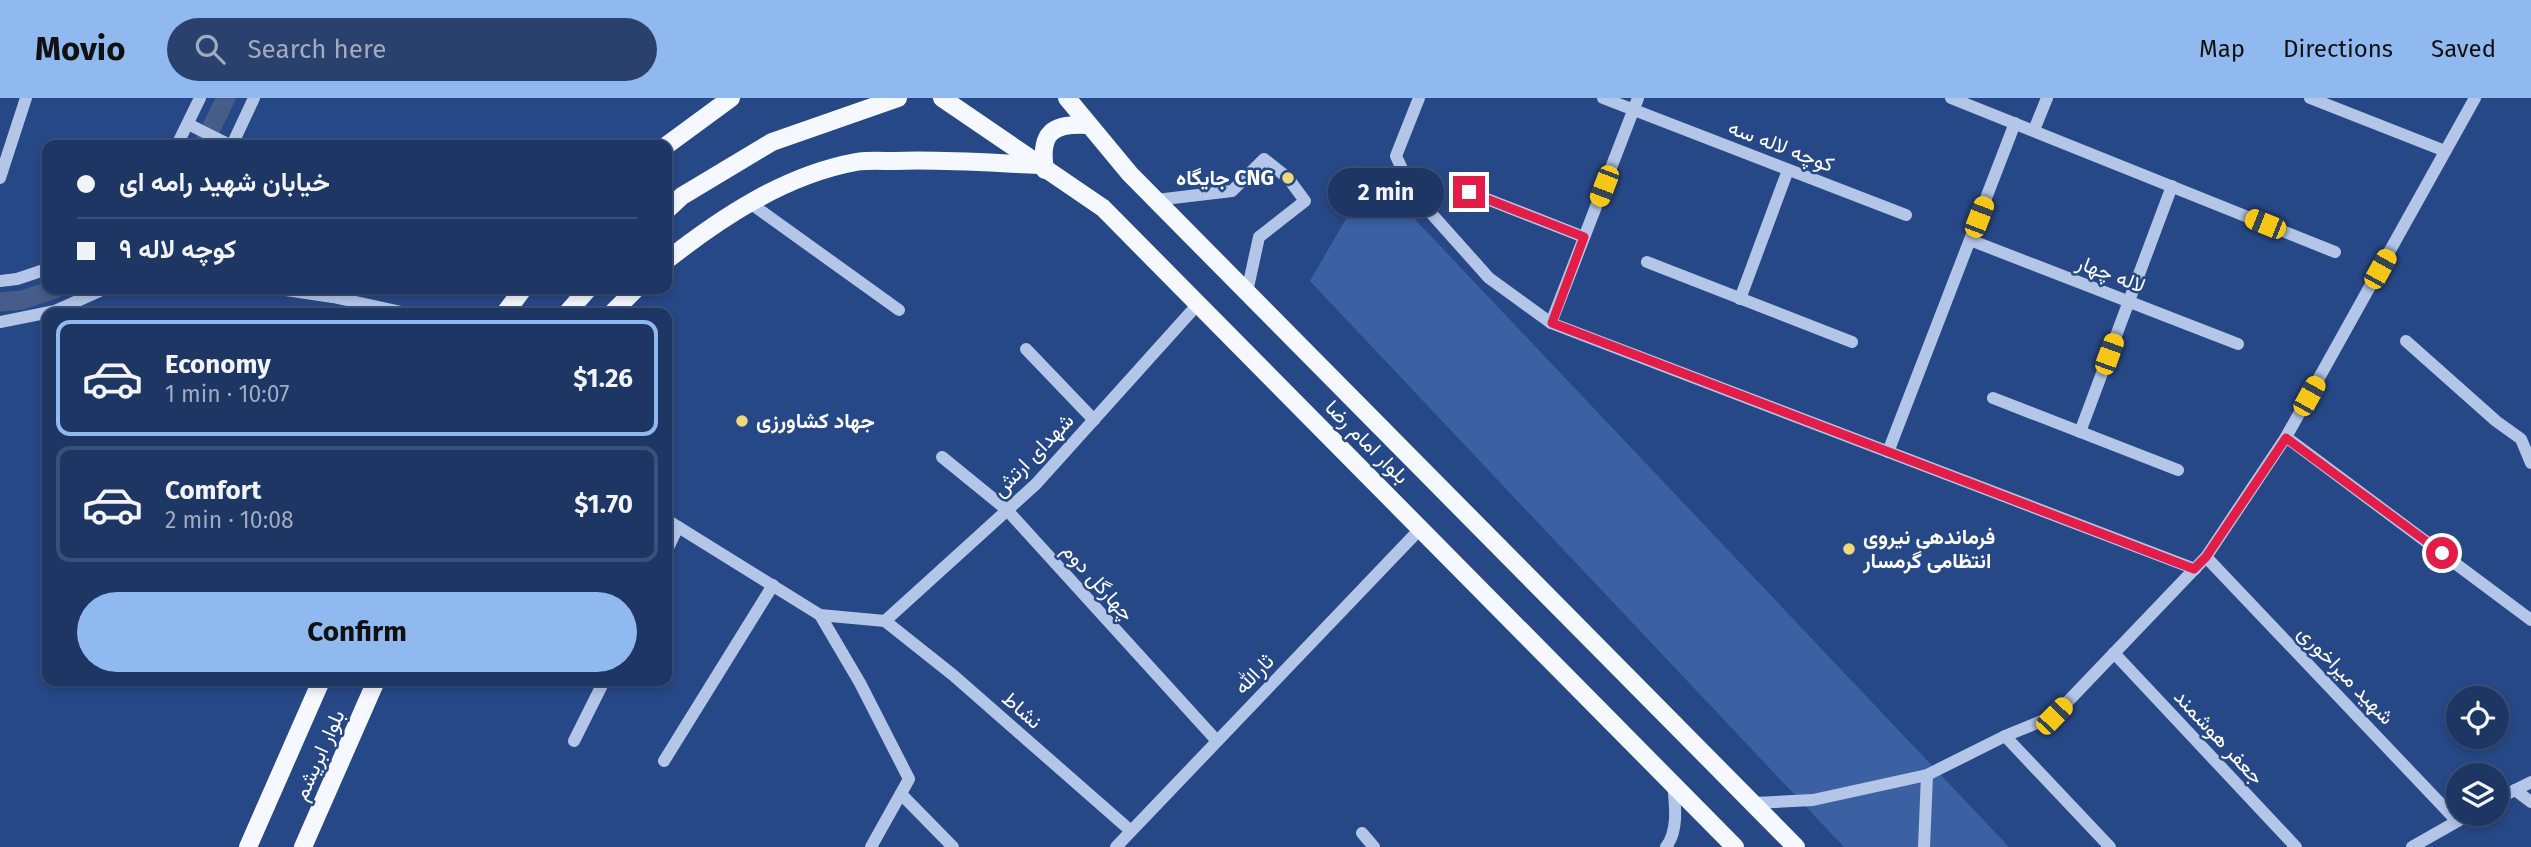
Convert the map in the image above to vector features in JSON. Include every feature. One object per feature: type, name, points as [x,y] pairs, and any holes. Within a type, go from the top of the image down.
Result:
[{"type":"main road","points":[[841,118],[846,98]]},
{"type":"main road","points":[[672,205],[682,196],[772,142],[898,98]]},
{"type":"main road","points":[[941,98],[953,98]]},
{"type":"main road","name":"بلوار امام رضا","points":[[941,98],[1103,208],[1735,847]]},
{"type":"main road","name":"بلوار امام رضا","points":[[1068,98],[1130,174],[1796,847]]},
{"type":"main road","points":[[672,141],[721,101]]},
{"type":"main road","points":[[672,256],[707,229],[797,179],[857,162],[924,160],[1042,167],[1044,148],[1050,131],[1060,125],[1088,125]]},
{"type":"main road","points":[[571,308],[584,294]]},
{"type":"main road","points":[[617,308],[631,294]]},
{"type":"main road","name":"بلوار ابریشم","points":[[248,847],[319,686]]},
{"type":"main road","name":"بلوار ابریشم","points":[[303,847],[374,686]]},
{"type":"street","points":[[0,178],[26,98]]},
{"type":"street","points":[[180,140],[200,98]]},
{"type":"street","points":[[233,140],[254,98]]},
{"type":"street","points":[[1419,98],[1396,156],[1413,193],[1489,278],[1552,323],[2194,569]]},
{"type":"street","name":"کوچه لاله سه","points":[[1603,98],[1635,104],[1788,170],[1906,215]]},
{"type":"street","points":[[1951,98],[2335,252]]},
{"type":"street","points":[[2034,131],[2047,98]]},
{"type":"street","points":[[2310,98],[2445,150]]},
{"type":"street","points":[[1754,803],[1813,800],[1927,775],[2005,736],[2054,716],[2206,557],[2286,438],[2474,98]]},
{"type":"street","points":[[1552,323],[1635,104]]},
{"type":"street","points":[[1888,452],[2015,123]]},
{"type":"street","points":[[188,124],[221,140]]},
{"type":"street","points":[[1156,200],[1233,191],[1264,159],[1288,178],[1304,201],[1259,237],[1247,292]]},
{"type":"street","points":[[1740,299],[1788,170]]},
{"type":"street","points":[[2080,432],[2172,186]]},
{"type":"street","points":[[1469,192],[1584,237]]},
{"type":"street","points":[[750,203],[899,310]]},
{"type":"street","name":"لاله چهار","points":[[1970,240],[2238,344]]},
{"type":"street","points":[[1647,262],[1852,342]]},
{"type":"street","points":[[0,281],[17,279],[42,271]]},
{"type":"street","points":[[62,308],[93,294]]},
{"type":"street","points":[[313,294],[383,308]]},
{"type":"street","name":"شهدای ارتش","points":[[885,621],[1036,484],[1199,304]]},
{"type":"street","points":[[0,323],[42,314]]},
{"type":"street","points":[[2406,341],[2496,421],[2521,439],[2531,463]]},
{"type":"street","points":[[1026,349],[1094,420]]},
{"type":"street","points":[[1993,398],[2178,471]]},
{"type":"street","points":[[2286,438],[2531,620]]},
{"type":"street","name":"چهارگل دوم","points":[[942,457],[1007,510],[1217,741]]},
{"type":"street","points":[[673,523],[820,615],[860,683],[909,779],[872,847]]},
{"type":"street","name":"ثارالله","points":[[1116,847],[1421,528]]},
{"type":"street","name":"شهید میراخوری","points":[[2206,557],[2446,808]]},
{"type":"street","points":[[664,761],[773,585]]},
{"type":"street","points":[[820,615],[885,621]]},
{"type":"street","name":"نشاط","points":[[885,621],[953,676],[1131,831]]},
{"type":"street","name":"جعفر هوشمند","points":[[2114,653],[2296,847]]},
{"type":"street","points":[[574,741],[602,686]]},
{"type":"street","points":[[2005,736],[2110,847]]},
{"type":"street","points":[[1924,847],[1927,775]]},
{"type":"street","points":[[2509,793],[2531,782]]},
{"type":"street","points":[[1666,847],[1672,839],[1676,810],[1673,783]]},
{"type":"street","points":[[2515,790],[2531,802]]},
{"type":"street","points":[[901,794],[953,847]]},
{"type":"street","points":[[2412,847],[2449,826]]},
{"type":"street","points":[[1362,833],[1374,847]]},
{"type":"shaded area","points":[[1372,174],[2009,847],[1844,847],[1310,281]]},
{"type":"waterway","points":[[205,140],[226,98]]},
{"type":"waterway","points":[[0,302],[22,300],[42,293]]},
{"type":"place","name":"جایگاه CNG","points":[[1288,178]]},
{"type":"place","name":"جهاد کشاورزی","points":[[742,421]]},
{"type":"place","name":"فرماندهی نیروی انتظامی گرمسار","points":[[1849,549]]},
{"type":"route","points":[[1469,192],[1584,237],[1552,323],[2194,569],[2206,557],[2286,438],[2442,553]]}]
